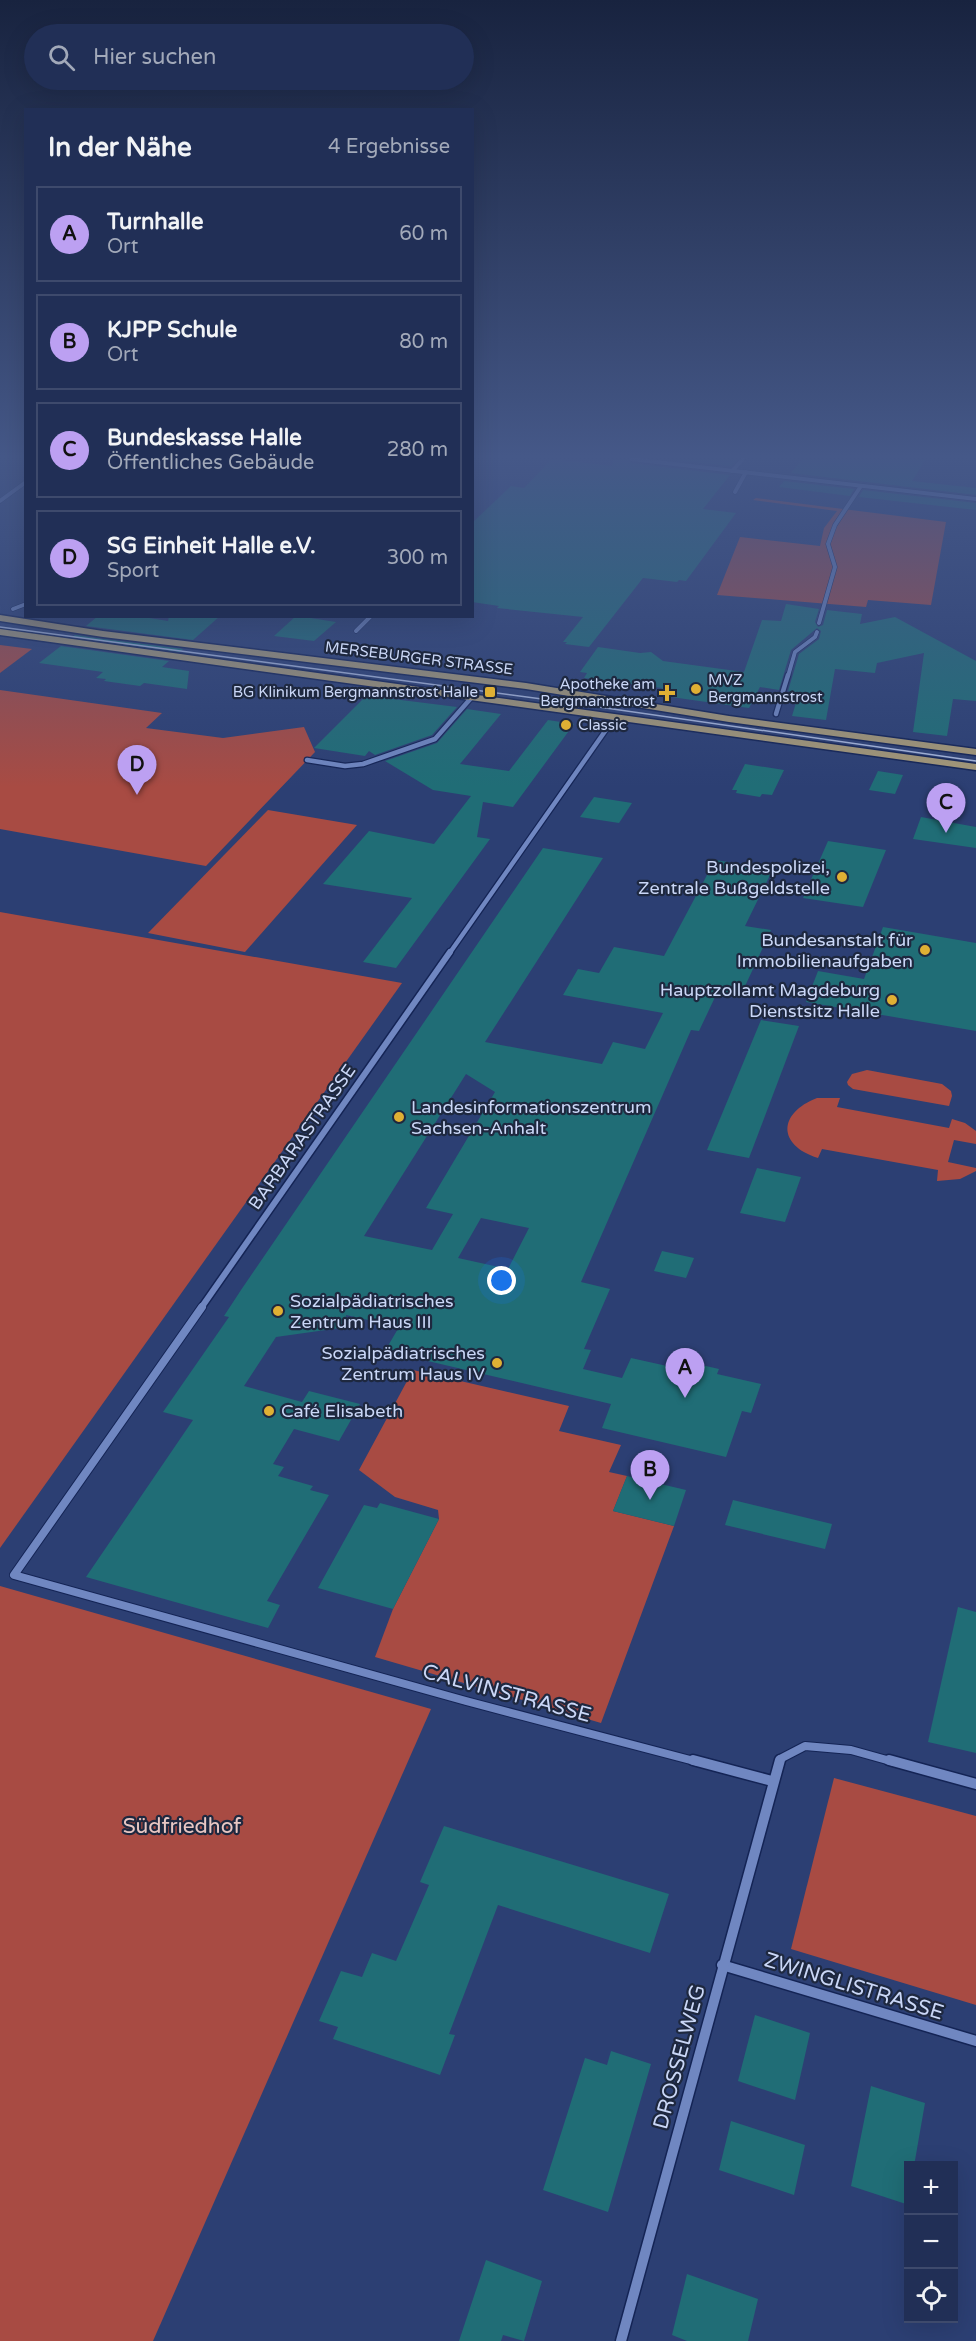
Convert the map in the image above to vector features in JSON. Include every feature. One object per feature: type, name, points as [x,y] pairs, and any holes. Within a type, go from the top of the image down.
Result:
[{"type":"main road","name":"MERSEBURGER STRASSE","points":[[0,618],[103,634],[526,686],[729,719],[976,752]]},
{"type":"main road","name":"MERSEBURGER STRASSE","points":[[0,632],[976,767]]},
{"type":"street","points":[[819,623],[835,568]]},
{"type":"street","points":[[13,609],[24,605]]},
{"type":"street","points":[[356,631],[369,618]]},
{"type":"street","points":[[776,714],[795,652],[815,637],[817,632]]},
{"type":"street","name":"MERSEBURGER STRASSE","points":[[307,760],[345,766],[363,764],[435,739],[472,697]]},
{"type":"street","name":"BARBARASTRASSE","points":[[14,1575],[615,717]]},
{"type":"street","name":"CALVINSTRASSE","points":[[14,1575],[466,1701],[772,1781]]},
{"type":"street","points":[[772,1781],[780,1759],[805,1746],[851,1750],[976,1784]]},
{"type":"street","name":"DROSSELWEG","points":[[621,2341],[772,1781]]},
{"type":"street","name":"ZWINGLISTRASSE","points":[[722,1965],[976,2041]]},
{"type":"green space","points":[[728,568],[938,568],[931,605],[868,600],[866,607],[717,595]]},
{"type":"green space","points":[[0,645],[32,649],[0,673]]},
{"type":"green space","points":[[0,690],[162,713],[146,728],[223,738],[304,727],[315,752],[206,866],[0,829]]},
{"type":"green space","points":[[268,810],[357,825],[245,952],[148,933]]},
{"type":"green space","points":[[0,912],[402,983],[0,1548]]},
{"type":"green space","points":[[867,1070],[942,1084],[951,1091],[949,1106],[853,1089],[848,1085],[847,1082],[852,1074]]},
{"type":"green space","points":[[817,1098],[840,1098],[837,1107],[949,1128],[952,1119],[965,1123],[976,1131],[976,1144],[954,1140],[948,1162],[976,1168],[976,1171],[960,1179],[937,1181],[938,1170],[822,1149],[818,1158],[795,1145],[789,1137],[788,1129],[789,1120],[795,1112],[804,1104]]},
{"type":"green space","points":[[413,1370],[569,1406],[559,1431],[621,1445],[609,1472],[627,1476],[613,1511],[674,1526],[601,1723],[375,1657],[393,1609],[439,1519],[438,1510],[395,1497],[359,1470]]},
{"type":"green space","name":"Südfriedhof","points":[[0,1586],[431,1709],[153,2341],[0,2341]]},
{"type":"green space","points":[[834,1778],[976,1816],[976,2005],[791,1949]]},
{"type":"building","points":[[474,568],[695,568],[686,581],[643,578],[589,647],[563,642],[583,617],[497,608],[499,606],[474,602]]},
{"type":"building","points":[[786,604],[819,609],[815,622],[818,627],[823,625],[827,610],[862,614],[860,624],[895,617],[976,661],[976,701],[953,699],[947,736],[913,732],[924,653],[877,663],[875,673],[835,669],[826,720],[792,716],[799,693],[788,691],[799,654],[819,639],[821,631],[817,628],[791,650],[779,690],[760,687],[749,708],[657,695],[662,688],[584,678],[587,673],[580,672],[598,647],[640,653],[651,652],[663,661],[744,672],[762,620],[781,621]]},
{"type":"building","points":[[96,618],[149,618],[168,621],[169,618],[218,618],[193,640],[86,626]]},
{"type":"building","points":[[294,618],[336,622],[314,641],[274,636]]},
{"type":"building","points":[[75,635],[183,649],[180,652],[72,637]]},
{"type":"building","points":[[61,646],[169,661],[162,667],[189,671],[187,689],[144,683],[140,686],[104,681],[106,679],[96,678],[103,672],[39,663]]},
{"type":"building","points":[[367,695],[457,707],[432,735],[375,755],[369,751],[365,756],[314,748]]},
{"type":"building","points":[[467,709],[501,714],[460,764],[509,771],[548,720],[574,724],[513,807],[483,802],[477,837],[490,839],[396,968],[363,962],[412,898],[323,884],[369,831],[434,844],[471,796],[433,790],[385,761],[437,743]]},
{"type":"building","points":[[745,764],[784,770],[772,795],[762,794],[760,797],[736,793],[737,790],[732,790]]},
{"type":"building","points":[[878,771],[903,775],[895,794],[869,790]]},
{"type":"building","points":[[594,797],[632,803],[619,823],[580,817]]},
{"type":"building","points":[[921,817],[976,827],[976,848],[913,839]]},
{"type":"building","name":"Bundespolizei, Zentrale Bußgeldstelle","points":[[828,841],[886,850],[863,907],[803,898]]},
{"type":"building","points":[[543,848],[603,858],[485,1042],[602,1064],[613,1042],[645,1049],[663,1013],[563,995],[578,969],[599,973],[614,947],[664,956],[715,860],[773,869],[745,926],[771,930],[740,997],[717,993],[699,1031],[691,1030],[581,1282],[610,1289],[584,1349],[591,1350],[583,1369],[622,1378],[631,1358],[694,1372],[697,1364],[719,1369],[717,1374],[761,1384],[751,1413],[742,1411],[726,1457],[602,1428],[611,1404],[385,1351],[399,1327],[346,1315],[347,1327],[276,1337],[244,1386],[302,1402],[309,1391],[360,1404],[339,1441],[294,1429],[273,1464],[284,1467],[278,1476],[313,1486],[310,1490],[329,1495],[267,1601],[280,1605],[268,1628],[86,1577],[193,1420],[163,1412],[229,1317],[224,1316]],"holes":[[[466,1074],[495,1092],[426,1208],[453,1214],[432,1250],[364,1236]],[[481,1218],[529,1228],[508,1269],[458,1258]]]},
{"type":"building","points":[[883,927],[976,943],[976,1031],[806,1002],[818,971],[864,979]]},
{"type":"building","points":[[761,1020],[799,1026],[749,1158],[707,1150]]},
{"type":"building","points":[[757,1168],[801,1177],[785,1222],[740,1213]]},
{"type":"building","points":[[662,1251],[694,1258],[686,1278],[654,1271]]},
{"type":"building","points":[[627,1476],[686,1490],[674,1526],[613,1511]]},
{"type":"building","points":[[733,1500],[832,1524],[825,1549],[725,1525]]},
{"type":"building","points":[[380,1503],[439,1519],[393,1609],[318,1588],[364,1505],[377,1508]]},
{"type":"building","points":[[958,1607],[976,1612],[976,1753],[928,1742]]},
{"type":"building","points":[[444,1826],[669,1894],[650,1953],[498,1905],[449,2034],[455,2035],[440,2075],[333,2039],[338,2027],[319,2021],[341,1971],[362,1977],[372,1953],[396,1961],[429,1885],[420,1882]]},
{"type":"building","points":[[755,2015],[810,2033],[795,2100],[738,2081]]},
{"type":"building","points":[[611,2051],[651,2064],[608,2212],[543,2190],[585,2058],[607,2065]]},
{"type":"building","points":[[871,2086],[925,2103],[915,2161],[904,2161],[904,2203],[851,2186]]},
{"type":"building","points":[[731,2121],[805,2145],[794,2195],[719,2170]]},
{"type":"building","points":[[486,2260],[542,2281],[524,2341],[503,2335],[501,2341],[459,2341]]},
{"type":"building","points":[[687,2274],[758,2299],[748,2341],[687,2341],[672,2335]]},
{"type":"tram line","points":[[0,627],[557,701],[976,761]]},
{"type":"place","name":"MVZ Bergmannstrost","points":[[696,689]]},
{"type":"place","name":"BG Klinikum Bergmannstrost Halle","points":[[490,692]]},
{"type":"place","name":"Apotheke am Bergmannstrost","points":[[667,693]]},
{"type":"place","name":"Classic","points":[[566,725]]},
{"type":"place","name":"SG Einheit Halle e.V.","points":[[137,795]]},
{"type":"place","name":"Bundeskasse Halle","points":[[946,833]]},
{"type":"place","name":"Bundespolizei, Zentrale Bußgeldstelle","points":[[842,877]]},
{"type":"place","name":"Bundesanstalt für Immobilienaufgaben","points":[[925,950]]},
{"type":"place","name":"Hauptzollamt Magdeburg Dienstsitz Halle","points":[[892,1000]]},
{"type":"place","name":"Landesinformationszentrum Sachsen-Anhalt","points":[[399,1117]]},
{"type":"place","name":"Sozialpädiatrisches Zentrum Haus III","points":[[278,1311]]},
{"type":"place","name":"Sozialpädiatrisches Zentrum Haus IV","points":[[497,1363]]},
{"type":"place","name":"Turnhalle","points":[[685,1398]]},
{"type":"place","name":"Café Elisabeth","points":[[269,1411]]},
{"type":"place","name":"KJPP Schule","points":[[650,1500]]}]
